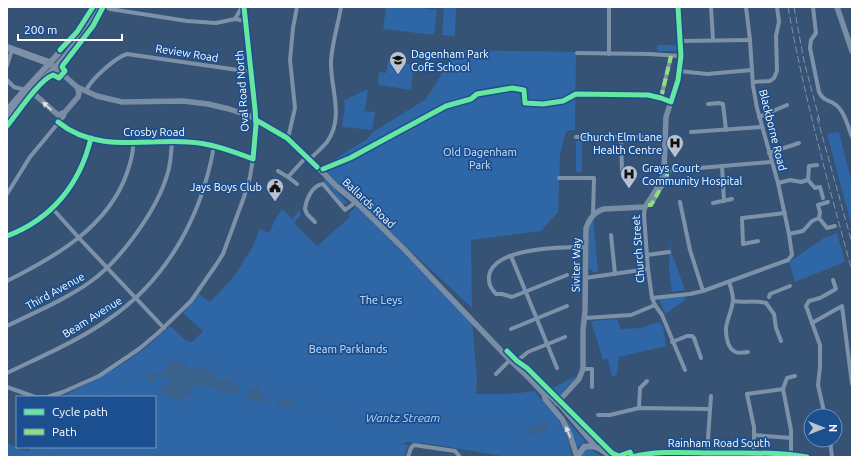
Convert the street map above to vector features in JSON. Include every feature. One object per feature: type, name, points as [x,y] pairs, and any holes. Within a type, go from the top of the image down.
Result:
[{"type":"main road","points":[[52,65],[77,32],[93,7]]},
{"type":"main road","points":[[7,119],[28,91],[81,35],[98,7]]},
{"type":"main road","points":[[665,171],[666,117],[675,88],[681,56],[678,7]]},
{"type":"main road","points":[[837,7],[852,51]]},
{"type":"main road","name":"Ballards Road","points":[[52,65],[77,86],[93,95]]},
{"type":"main road","points":[[28,91],[58,115],[65,112],[78,97],[79,93],[77,86]]},
{"type":"main road","points":[[7,110],[16,100],[28,91]]},
{"type":"main road","name":"Ballards Road","points":[[78,97],[83,94],[93,95],[122,102],[203,102],[229,109],[256,120],[287,138],[336,186],[356,202],[423,268],[510,360],[530,378],[544,394],[545,398],[567,427],[577,457]]},
{"type":"main road","name":"Church Street","points":[[646,206],[661,181],[665,171]]},
{"type":"main road","points":[[594,214],[597,210],[604,208],[646,206]]},
{"type":"main road","name":"Siviter Way","points":[[583,369],[586,228],[594,214]]},
{"type":"main road","points":[[557,413],[557,403],[579,379],[583,369]]},
{"type":"main road","name":"Ballards Road","points":[[544,394],[548,394],[557,403],[595,446]]},
{"type":"main road","points":[[577,457],[584,447],[590,445],[604,451],[610,457]]},
{"type":"main road","name":"Rainham Road South","points":[[632,457],[650,453],[687,455],[706,453],[791,455],[807,457]]},
{"type":"street","points":[[106,7],[187,22],[216,23],[235,19],[246,21]]},
{"type":"street","points":[[235,19],[243,7]]},
{"type":"street","name":"Oval Road North","points":[[52,396],[99,376],[139,349],[164,328],[198,293],[223,254],[244,197],[253,159],[256,120],[252,72],[243,7]]},
{"type":"street","points":[[287,138],[294,108],[290,60],[291,43],[297,7]]},
{"type":"street","points":[[288,177],[328,140],[335,123],[336,101],[331,74],[331,60],[341,7]]},
{"type":"street","points":[[609,7],[609,54]]},
{"type":"street","points":[[712,7],[713,40]]},
{"type":"street","name":"Blackborne Road","points":[[729,282],[788,260],[792,256],[785,213],[778,183],[759,117],[753,82],[746,7]]},
{"type":"street","points":[[753,82],[770,81],[774,78],[777,71],[776,36],[779,22],[778,7]]},
{"type":"street","points":[[813,7],[816,33],[811,40],[810,48],[819,92],[826,101],[838,106],[852,137]]},
{"type":"street","points":[[681,41],[750,40]]},
{"type":"street","points":[[7,66],[9,47],[46,60],[52,65]]},
{"type":"street","points":[[577,53],[681,56]]},
{"type":"street","name":"Review Road","points":[[86,91],[88,86],[102,71],[119,57],[127,54],[252,72]]},
{"type":"street","points":[[660,98],[671,56]]},
{"type":"street","points":[[679,71],[700,74],[752,70]]},
{"type":"street","points":[[7,80],[14,86],[28,91]]},
{"type":"street","points":[[14,86],[16,91],[16,100]]},
{"type":"street","points":[[576,94],[648,95],[670,102]]},
{"type":"street","points":[[708,104],[719,103],[724,106],[726,130]]},
{"type":"street","points":[[759,117],[787,105]]},
{"type":"street","points":[[7,194],[30,157],[65,112]]},
{"type":"street","points":[[58,115],[58,122]]},
{"type":"street","name":"Crosby Road","points":[[58,122],[75,134],[91,138],[122,143],[194,142],[214,146],[253,159]]},
{"type":"street","points":[[691,132],[761,127]]},
{"type":"street","points":[[576,137],[665,137]]},
{"type":"street","points":[[621,137],[622,172]]},
{"type":"street","points":[[7,236],[32,224],[52,208],[67,191],[78,176],[86,157],[91,138]]},
{"type":"street","name":"Third Avenue","points":[[7,326],[71,294],[90,282],[107,268],[134,236],[154,204],[168,172],[172,142]]},
{"type":"street","points":[[7,281],[56,256],[95,223],[113,200],[120,188],[129,166],[133,143]]},
{"type":"street","points":[[769,153],[799,144]]},
{"type":"street","name":"Beam Avenue","points":[[7,373],[77,339],[109,320],[136,298],[158,274],[185,235],[203,193],[214,146]]},
{"type":"street","points":[[665,171],[771,162]]},
{"type":"street","points":[[817,165],[809,166],[808,180],[815,188],[820,187],[823,198]]},
{"type":"street","points":[[722,166],[724,201]]},
{"type":"street","points":[[278,171],[297,184]]},
{"type":"street","name":"Siviter Way","points":[[559,178],[594,178],[594,214]]},
{"type":"street","points":[[778,183],[790,180],[801,182],[808,180]]},
{"type":"street","points":[[315,222],[307,214],[305,209],[310,194],[319,184],[323,184],[345,210],[356,202]]},
{"type":"street","points":[[713,203],[732,199]]},
{"type":"street","points":[[680,202],[690,250],[702,291]]},
{"type":"street","points":[[828,202],[818,205],[820,212],[819,218],[827,228],[835,226]]},
{"type":"street","name":"Church Street","points":[[646,206],[644,215],[652,298],[662,315],[685,370]]},
{"type":"street","points":[[52,208],[78,238],[164,328]]},
{"type":"street","points":[[758,241],[743,244],[742,218],[785,213]]},
{"type":"street","points":[[789,234],[803,231],[812,221],[819,218]]},
{"type":"street","points":[[611,235],[615,274]]},
{"type":"street","points":[[568,275],[512,297],[496,294],[489,284],[489,276],[494,266],[511,256],[538,249],[586,246]]},
{"type":"street","points":[[647,255],[669,252]]},
{"type":"street","points":[[511,256],[557,368]]},
{"type":"street","points":[[585,278],[648,269]]},
{"type":"street","points":[[823,408],[818,385],[820,344],[806,307],[807,303],[836,289],[833,280]]},
{"type":"street","points":[[652,298],[690,294],[729,282],[733,292],[733,301],[725,333],[730,349],[735,352],[748,352]]},
{"type":"street","points":[[769,297],[770,294],[790,286]]},
{"type":"street","points":[[733,301],[745,303],[759,301],[766,303],[774,314],[776,328],[781,341]]},
{"type":"street","points":[[585,318],[631,315],[655,305]]},
{"type":"street","points":[[510,329],[567,306]]},
{"type":"street","points":[[812,323],[842,306],[852,384]]},
{"type":"street","points":[[672,342],[687,336],[692,336],[701,358]]},
{"type":"street","points":[[517,361],[528,352],[565,337]]},
{"type":"street","points":[[496,374],[510,360]]},
{"type":"street","points":[[583,369],[592,369],[592,387]]},
{"type":"street","points":[[791,455],[791,430],[783,388],[787,378],[795,376]]},
{"type":"street","points":[[639,408],[640,388],[647,381]]},
{"type":"street","name":"Oval Road North","points":[[7,387],[32,396]]},
{"type":"street","points":[[756,454],[754,427],[747,394],[783,388]]},
{"type":"street","points":[[706,453],[711,396]]},
{"type":"street","points":[[598,415],[610,415],[639,408],[710,409]]},
{"type":"street","points":[[754,435],[791,438]]},
{"type":"street","points":[[408,457],[411,448],[414,445],[455,451],[460,457]]},
{"type":"green space","points":[[386,7],[415,7],[437,10],[434,35],[383,29]]},
{"type":"green space","points":[[444,7],[456,8],[455,36],[442,35]]},
{"type":"green space","points":[[658,45],[677,45],[677,49],[676,51],[657,51]]},
{"type":"green space","name":"Old Dagenham Park","points":[[457,50],[576,52],[575,130],[566,131],[560,155],[558,212],[541,231],[471,240],[472,308],[322,167],[367,139],[373,132],[426,99]]},
{"type":"green space","points":[[388,61],[414,65],[411,90],[378,85],[379,72],[386,73]]},
{"type":"green space","points":[[368,89],[365,109],[363,111],[375,112],[372,130],[342,127],[345,106],[344,100]]},
{"type":"green space","points":[[839,132],[852,184],[852,227],[827,134]]},
{"type":"green space","points":[[576,141],[582,141],[582,172],[576,172]]},
{"type":"green space","points":[[324,178],[347,202],[346,204],[342,205],[333,191],[324,182]]},
{"type":"green space","name":"Beam Parklands","points":[[356,206],[472,321],[477,379],[476,394],[510,394],[534,391],[557,417],[567,436],[572,457],[507,457],[431,444],[407,442],[402,444],[408,445],[404,457],[7,457],[7,443],[16,448],[28,451],[31,448],[156,448],[156,396],[62,396],[116,368],[143,350],[170,326],[187,341],[192,342],[203,331],[183,313],[199,294],[210,302],[232,279],[253,246],[260,229],[269,233],[282,209],[292,219],[299,210],[301,215],[294,223],[317,246],[350,217],[348,215]]},
{"type":"green space","points":[[593,217],[598,272],[593,272],[589,268],[589,228]]},
{"type":"green space","points":[[837,233],[845,262],[795,282],[789,262],[824,238]]},
{"type":"green space","points":[[670,238],[671,251],[685,290],[672,292],[669,270]]},
{"type":"green space","points":[[686,297],[684,301],[665,314],[659,299]]},
{"type":"green space","points":[[617,319],[621,329],[640,328],[659,322],[663,327],[666,346],[619,357],[617,375],[612,377],[608,359],[603,360],[591,321]]},
{"type":"green space","points":[[579,372],[574,380],[559,396],[555,397],[544,385],[545,384],[553,388],[576,376]]},
{"type":"green space","points":[[555,407],[586,442],[574,450]]},
{"type":"green space","points":[[590,449],[603,457],[577,457],[582,450]]},
{"type":"shaded area","points":[[168,361],[179,363],[185,361],[188,369],[197,368],[209,371],[218,380],[229,379],[238,386],[240,393],[227,393],[200,385],[192,388],[193,394],[180,401],[174,399],[166,395],[160,389],[169,382],[168,375],[160,378],[154,377],[156,380],[152,384],[148,378],[144,377],[149,373],[162,373],[166,369]]},
{"type":"shaded area","points":[[257,384],[262,396],[270,398],[269,402],[257,401],[246,397],[248,391]]},
{"type":"shaded area","points":[[277,397],[286,399],[290,398],[290,401],[299,410],[297,411],[288,405],[278,407]]},
{"type":"shaded area","points":[[546,421],[549,425],[547,430],[533,434],[524,434],[522,432],[525,427],[533,428]]},
{"type":"waterway","name":"Wantz Stream","points":[[109,396],[145,370],[166,357],[176,354],[184,354],[189,355],[220,372],[235,371],[244,379],[260,378],[273,391],[282,390],[310,398],[322,407],[335,413],[374,420],[409,416],[447,417],[466,422],[475,429],[484,429],[493,422],[511,427],[520,420],[524,421],[529,426],[548,415]]},
{"type":"waterway","points":[[42,448],[56,457]]},
{"type":"waterway","name":"Wantz Stream","points":[[37,457],[42,448]]},
{"type":"railway","points":[[788,7],[809,106],[852,271]]},
{"type":"railway","points":[[794,7],[804,61],[820,122]]},
{"type":"railway","points":[[817,117],[852,243]]},
{"type":"marked path","points":[[661,98],[671,56]]},
{"type":"marked path","points":[[648,205],[651,205],[667,177],[667,171]]},
{"type":"cycle path","points":[[60,50],[77,32],[93,7]]},
{"type":"cycle path","points":[[7,126],[41,83],[53,75],[59,78],[65,71],[62,67],[63,65],[93,26],[103,7]]},
{"type":"cycle path","points":[[58,122],[73,132],[88,138],[104,141],[138,143],[188,142],[204,144],[253,159],[256,125],[244,7]]},
{"type":"cycle path","points":[[323,169],[350,158],[446,106],[471,99],[477,94],[512,88],[524,90],[525,103],[543,104],[563,101],[576,94],[648,95],[671,102],[678,80],[681,56],[678,7]]},
{"type":"cycle path","points":[[256,120],[287,138],[317,167]]},
{"type":"cycle path","points":[[7,236],[38,220],[62,198],[80,170],[91,138]]},
{"type":"cycle path","points":[[507,351],[527,368],[612,453],[619,456],[630,452],[632,457]]},
{"type":"cycle path","points":[[632,457],[653,453],[674,452],[763,453],[807,457]]},
{"type":"place","name":"Dagenham Park CofE School","points":[[398,75]]},
{"type":"place","name":"Church Elm Lane Health Centre","points":[[675,158]]},
{"type":"place","name":"Grays Court Community Hospital","points":[[629,189]]},
{"type":"place","name":"Jays Boys Club","points":[[275,202]]},
{"type":"park label","name":"The Leys","points":[[381,300]]}]
